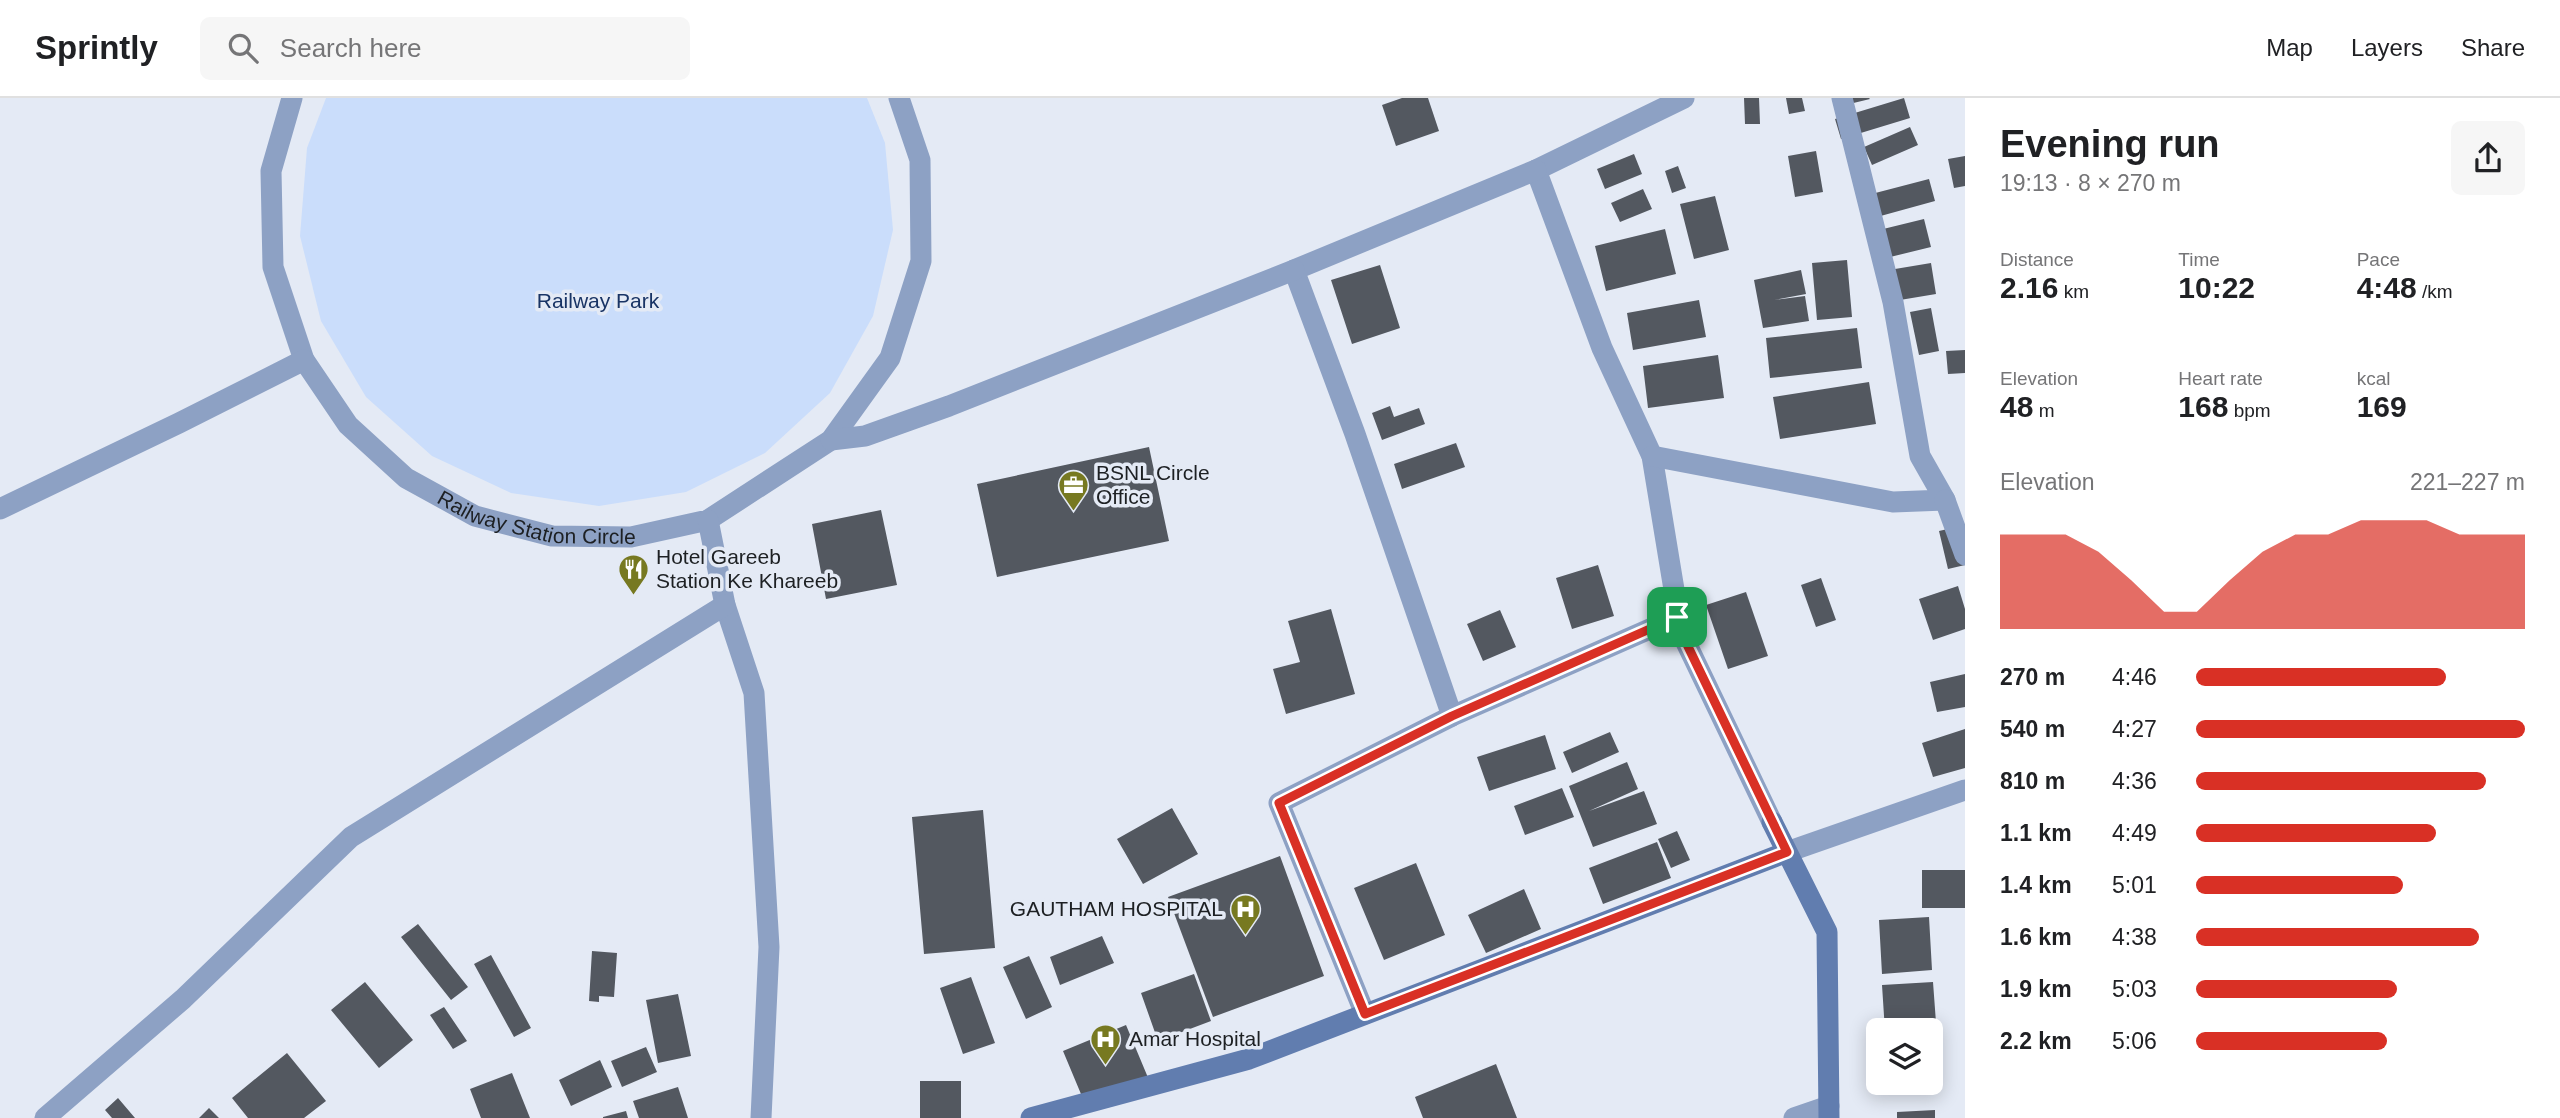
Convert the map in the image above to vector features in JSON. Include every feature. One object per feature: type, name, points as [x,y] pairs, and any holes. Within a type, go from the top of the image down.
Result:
[{"type":"street","name":"Railway Station Circle","points":[[292,98],[271,171],[273,267],[304,360],[348,425],[406,478],[475,516],[552,536],[631,537],[708,520],[831,440],[890,358],[921,261],[920,160],[899,98]]},
{"type":"street","points":[[831,440],[865,436],[949,406],[1294,270],[1536,170],[1684,98]]},
{"type":"street","points":[[1842,98],[1893,302],[1920,456],[1945,500],[1965,555]]},
{"type":"street","points":[[1536,170],[1602,348],[1652,456],[1681,632],[1827,932],[1829,1112],[1794,1118]]},
{"type":"street","points":[[1294,270],[1359,446],[1452,716]]},
{"type":"street","points":[[0,509],[304,360]]},
{"type":"street","points":[[1652,456],[1893,502],[1945,500]]},
{"type":"street","points":[[708,520],[725,605],[754,693],[769,947],[761,1118]]},
{"type":"street","points":[[45,1118],[183,999],[351,836],[725,605]]},
{"type":"street","points":[[1365,1014],[1279,803],[1452,716],[1677,617]]},
{"type":"street","points":[[1031,1118],[1249,1059],[1787,852],[1965,790]]},
{"type":"green space","name":"Railway Park","points":[[326,98],[867,98],[885,143],[893,230],[873,316],[830,393],[765,453],[686,492],[599,506],[511,493],[432,456],[366,397],[321,321],[300,236],[307,148]]},
{"type":"building","points":[[1402,98],[1428,98],[1439,131],[1396,146],[1382,105]]},
{"type":"building","points":[[1744,98],[1759,98],[1760,124],[1745,124]]},
{"type":"building","points":[[1786,98],[1802,98],[1805,111],[1789,114]]},
{"type":"building","points":[[1839,98],[1869,98],[1870,99],[1841,106]]},
{"type":"building","points":[[1904,98],[1910,118],[1841,139],[1835,119]]},
{"type":"building","points":[[1910,127],[1918,145],[1872,165],[1864,147]]},
{"type":"building","points":[[1816,151],[1823,192],[1795,197],[1788,156]]},
{"type":"building","points":[[1634,154],[1642,174],[1605,189],[1597,169]]},
{"type":"building","points":[[1965,156],[1965,186],[1954,188],[1948,159]]},
{"type":"building","points":[[1678,166],[1686,188],[1672,193],[1665,171]]},
{"type":"building","points":[[1929,179],[1935,201],[1866,220],[1860,197]]},
{"type":"building","points":[[1643,189],[1652,209],[1620,222],[1611,203]]},
{"type":"building","points":[[1715,196],[1729,250],[1694,259],[1680,204]]},
{"type":"building","points":[[1924,219],[1931,247],[1882,259],[1875,231]]},
{"type":"building","points":[[1665,229],[1676,274],[1606,291],[1595,246]]},
{"type":"building","points":[[1847,260],[1852,317],[1817,320],[1812,263]]},
{"type":"building","points":[[1931,263],[1936,294],[1888,302],[1883,271]]},
{"type":"building","points":[[1380,265],[1400,328],[1352,344],[1331,280]]},
{"type":"building","points":[[1801,270],[1806,294],[1774,300],[1805,296],[1809,321],[1763,328],[1754,280]]},
{"type":"building","points":[[1699,300],[1706,337],[1633,350],[1627,313]]},
{"type":"building","points":[[1931,308],[1939,351],[1919,355],[1910,312]]},
{"type":"building","points":[[1857,328],[1862,368],[1770,378],[1766,338]]},
{"type":"building","points":[[1965,350],[1965,373],[1948,374],[1946,351]]},
{"type":"building","points":[[1718,355],[1724,398],[1648,408],[1643,366]]},
{"type":"building","points":[[1869,382],[1876,424],[1780,439],[1773,397]]},
{"type":"building","points":[[1390,406],[1394,417],[1419,408],[1425,424],[1382,440],[1372,413]]},
{"type":"building","points":[[1456,443],[1465,467],[1402,489],[1394,464]]},
{"type":"building","name":"BSNL Circle Office","points":[[1149,447],[1169,541],[997,577],[977,484]]},
{"type":"building","points":[[881,510],[897,585],[826,599],[812,524]]},
{"type":"building","points":[[1965,525],[1965,565],[1948,569],[1939,531]]},
{"type":"building","points":[[1598,565],[1614,616],[1572,629],[1556,578]]},
{"type":"building","points":[[1821,578],[1836,620],[1816,627],[1801,585]]},
{"type":"building","points":[[1958,586],[1965,609],[1965,629],[1933,640],[1919,599]]},
{"type":"building","points":[[1746,592],[1768,656],[1728,669],[1706,605]]},
{"type":"building","points":[[1331,609],[1355,694],[1286,714],[1273,669],[1300,662],[1288,621]]},
{"type":"building","points":[[1500,610],[1516,647],[1483,661],[1467,624]]},
{"type":"building","points":[[1965,674],[1965,707],[1937,712],[1930,682]]},
{"type":"building","points":[[1965,729],[1965,768],[1933,777],[1922,743]]},
{"type":"building","points":[[1610,732],[1619,752],[1572,773],[1563,752]]},
{"type":"building","points":[[1545,735],[1556,769],[1489,791],[1477,757]]},
{"type":"building","points":[[1627,762],[1638,789],[1589,811],[1644,791],[1657,824],[1593,847],[1569,786]]},
{"type":"building","points":[[1562,788],[1574,817],[1525,835],[1514,806]]},
{"type":"building","points":[[1172,808],[1198,854],[1143,884],[1117,839]]},
{"type":"building","points":[[983,810],[995,948],[924,954],[912,817]]},
{"type":"building","points":[[1677,831],[1690,860],[1671,868],[1658,839]]},
{"type":"building","points":[[1657,842],[1671,878],[1603,904],[1589,868]]},
{"type":"building","name":"GAUTHAM HOSPITAL","points":[[1280,856],[1324,976],[1213,1017],[1168,897]]},
{"type":"building","points":[[1416,863],[1445,935],[1384,960],[1354,888]]},
{"type":"building","points":[[1922,870],[1965,870],[1965,908],[1922,908]]},
{"type":"building","points":[[1524,889],[1541,929],[1486,953],[1468,915]]},
{"type":"building","points":[[1929,917],[1932,970],[1882,974],[1879,920]]},
{"type":"building","points":[[418,924],[468,987],[451,1000],[401,937]]},
{"type":"building","points":[[1102,936],[1114,963],[1060,985],[1050,957]]},
{"type":"building","points":[[592,951],[617,953],[614,997],[599,996],[599,1002],[589,1001]]},
{"type":"building","points":[[491,955],[531,1028],[514,1037],[474,964]]},
{"type":"building","points":[[1029,956],[1052,1007],[1026,1019],[1003,967]]},
{"type":"building","points":[[1194,974],[1211,1021],[1158,1041],[1141,993]]},
{"type":"building","points":[[971,977],[995,1043],[963,1054],[940,988]]},
{"type":"building","points":[[365,982],[413,1040],[379,1068],[331,1010]]},
{"type":"building","points":[[1933,982],[1936,1018],[1884,1018],[1882,985]]},
{"type":"building","points":[[678,994],[691,1056],[658,1063],[646,1000]]},
{"type":"building","points":[[444,1007],[467,1041],[453,1049],[430,1015]]},
{"type":"building","name":"Amar Hospital","points":[[1126,1025],[1149,1080],[1086,1106],[1063,1051]]},
{"type":"building","points":[[646,1047],[657,1072],[622,1087],[611,1061]]},
{"type":"building","points":[[287,1053],[326,1101],[304,1118],[248,1118],[232,1098]]},
{"type":"building","points":[[600,1060],[612,1087],[571,1106],[559,1080]]},
{"type":"building","points":[[1496,1064],[1517,1118],[1423,1118],[1415,1097]]},
{"type":"building","points":[[512,1073],[530,1118],[481,1118],[470,1089]]},
{"type":"building","points":[[920,1081],[961,1081],[961,1118],[920,1118]]},
{"type":"building","points":[[678,1087],[688,1118],[639,1118],[633,1101]]},
{"type":"building","points":[[118,1098],[135,1118],[112,1118],[105,1110]]},
{"type":"building","points":[[209,1108],[219,1118],[199,1118]]},
{"type":"building","points":[[1935,1110],[1935,1118],[1897,1118],[1897,1112]]},
{"type":"building","points":[[626,1111],[628,1118],[603,1118],[603,1117]]},
{"type":"place","name":"BSNL Circle Office","points":[[1073,512]]},
{"type":"place","name":"Hotel Gareeb Station Ke Khareeb","points":[[633,596]]},
{"type":"place","name":"GAUTHAM HOSPITAL","points":[[1246,936]]},
{"type":"place","name":"Amar Hospital","points":[[1106,1066]]},
{"type":"route","points":[[1677,617],[1681,632],[1787,852],[1365,1014],[1279,803],[1452,716],[1677,617]]}]
